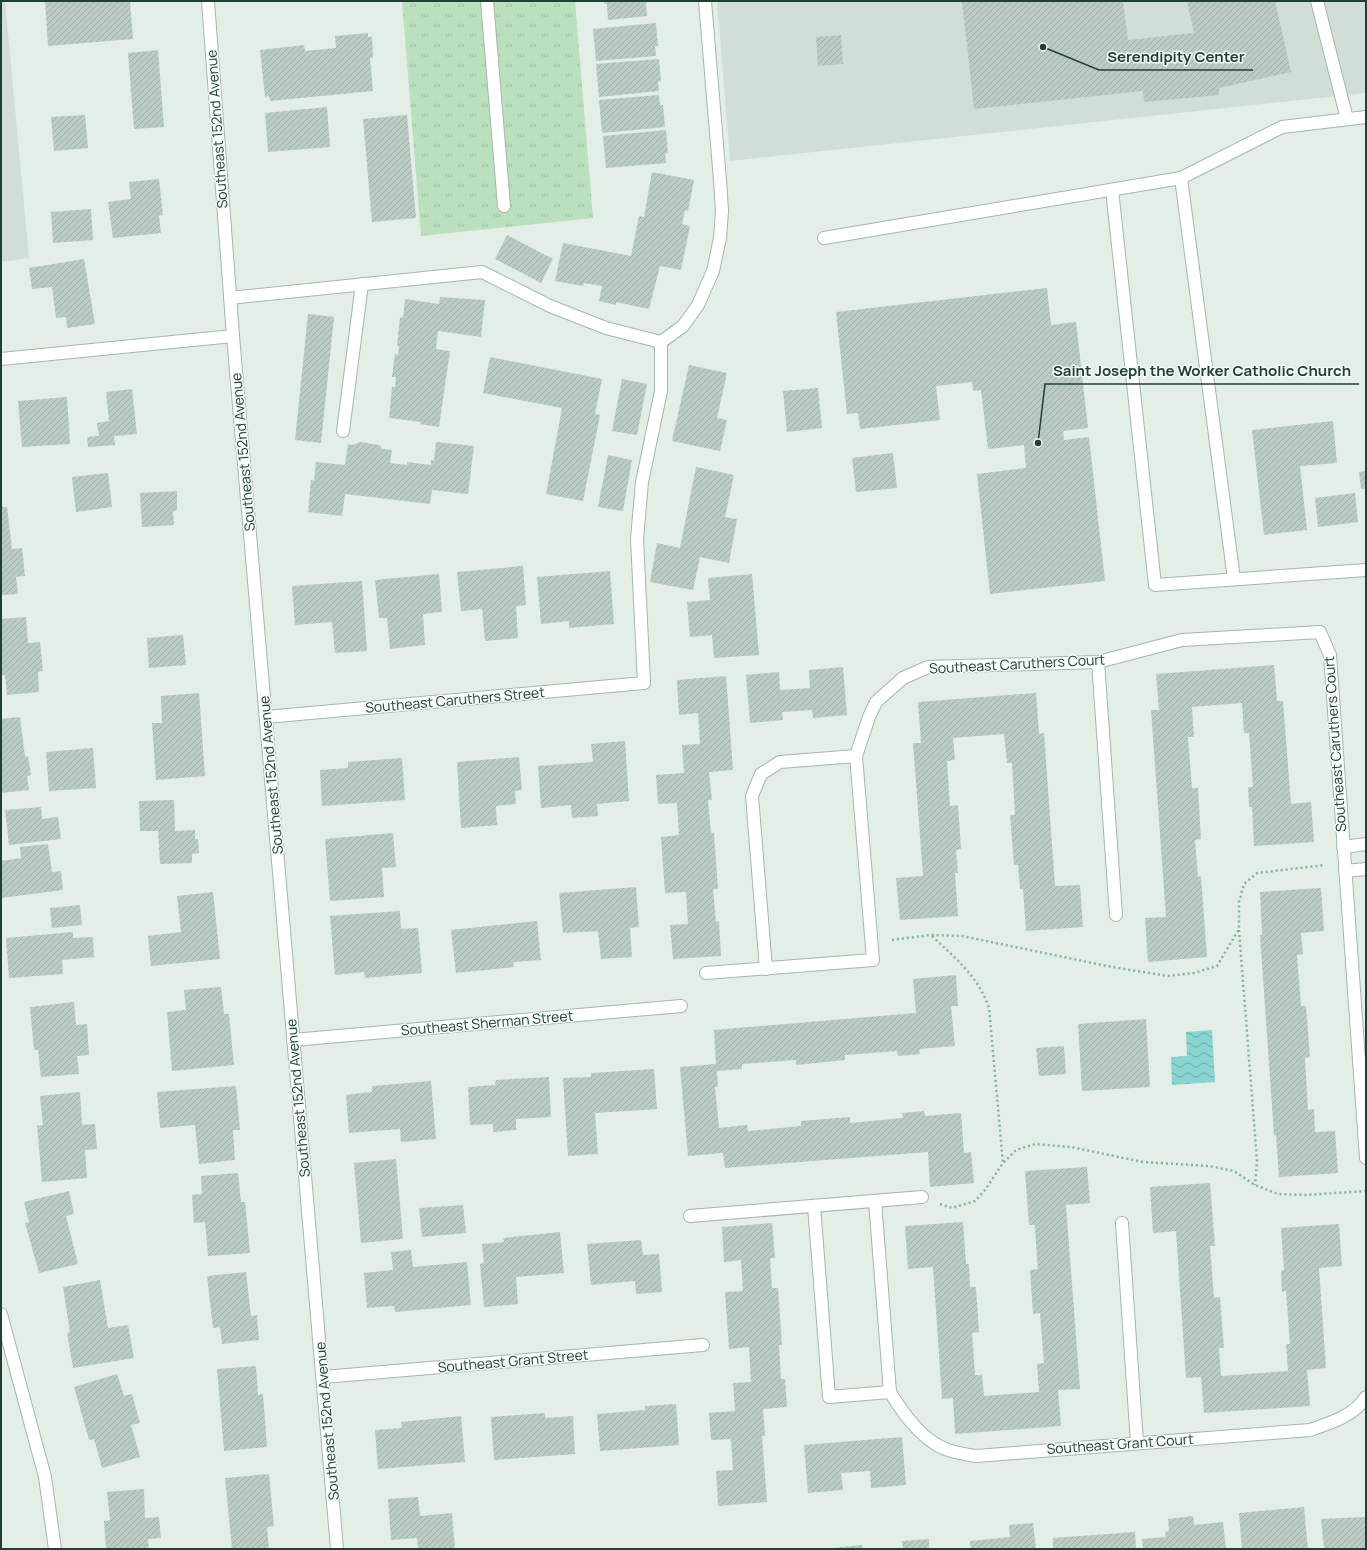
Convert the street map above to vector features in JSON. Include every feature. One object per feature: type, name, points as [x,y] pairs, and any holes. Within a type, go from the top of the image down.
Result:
[{"type":"street","name":"Southeast 152nd Avenue","points":[[208,1],[233,336],[337,1549]]},
{"type":"street","points":[[487,1],[504,206]]},
{"type":"street","points":[[230,298],[482,272],[550,306],[599,325],[661,342],[683,326],[698,305],[713,271],[720,238],[722,211],[705,1]]},
{"type":"street","points":[[1317,1],[1347,119]]},
{"type":"street","points":[[824,238],[1181,178],[1282,127],[1366,117]]},
{"type":"street","points":[[1181,178],[1234,579]]},
{"type":"street","points":[[1112,190],[1155,585],[1366,570]]},
{"type":"street","points":[[343,430],[362,284]]},
{"type":"street","points":[[1,359],[233,336]]},
{"type":"street","name":"Southeast Caruthers Street","points":[[266,717],[644,683],[637,539],[642,482],[661,391],[661,342]]},
{"type":"street","name":"Southeast Caruthers Court","points":[[856,756],[868,717],[876,702],[903,678],[928,667],[1098,662],[1182,640],[1320,632],[1330,655],[1366,1158]]},
{"type":"street","points":[[1098,662],[1116,915]]},
{"type":"street","points":[[706,973],[766,969],[873,960],[856,756],[780,762],[761,774],[752,796],[766,969]]},
{"type":"street","name":"Southeast Caruthers Court","points":[[1343,846],[1366,844]]},
{"type":"street","points":[[1345,871],[1366,869]]},
{"type":"street","name":"Southeast Sherman Street","points":[[293,1040],[681,1006]]},
{"type":"street","points":[[690,1216],[922,1197]]},
{"type":"street","points":[[814,1206],[829,1397],[890,1392],[875,1201]]},
{"type":"street","points":[[1122,1222],[1137,1443]]},
{"type":"street","points":[[1,1314],[45,1477],[55,1549]]},
{"type":"street","name":"Southeast Grant Street","points":[[323,1377],[703,1345]]},
{"type":"street","name":"Southeast Grant Court","points":[[890,1392],[902,1413],[921,1432],[942,1448],[958,1454],[976,1456],[1310,1430],[1335,1421],[1352,1412],[1366,1397]]},
{"type":"path","points":[[1239,929],[1257,1161],[1254,1185]]},
{"type":"path","points":[[931,935],[969,972],[984,991],[989,1008],[1003,1163]]},
{"type":"path","points":[[922,1197],[952,1208],[975,1201],[985,1190],[1003,1163],[1016,1150],[1035,1144],[1070,1147],[1143,1162],[1221,1168],[1234,1171],[1254,1185],[1278,1194],[1305,1195],[1366,1191]]},
{"type":"shaded area","points":[[1,1],[5,1],[29,258],[1,262]]},
{"type":"shaded area","points":[[717,1],[1366,1],[1366,93],[730,161]]},
{"type":"green space","points":[[402,1],[575,1],[593,218],[421,236]]},
{"type":"water","points":[[1212,1030],[1215,1082],[1172,1085],[1171,1057],[1187,1056],[1186,1032]]},
{"type":"building","points":[[45,1],[130,1],[133,39],[48,46]]},
{"type":"building","points":[[604,1],[646,1],[647,16],[608,20],[607,4],[604,4]]},
{"type":"building","points":[[962,1],[1123,1],[1128,40],[1194,33],[1187,1],[1275,1],[1291,72],[1219,88],[1219,95],[1144,102],[1143,91],[974,109]]},
{"type":"building","points":[[656,23],[658,46],[655,46],[656,56],[596,61],[593,29]]},
{"type":"building","points":[[368,33],[368,37],[372,37],[373,58],[370,58],[373,91],[270,101],[269,96],[265,97],[260,50],[304,45],[305,51],[336,48],[335,36]]},
{"type":"building","points":[[841,35],[843,64],[818,66],[816,37]]},
{"type":"building","points":[[158,50],[164,127],[134,129],[128,53]]},
{"type":"building","points":[[659,59],[661,81],[658,82],[659,91],[599,97],[596,64]]},
{"type":"building","points":[[659,95],[660,105],[663,105],[665,127],[602,133],[599,100]]},
{"type":"building","points":[[327,107],[330,147],[268,152],[265,113]]},
{"type":"building","points":[[85,115],[88,148],[54,151],[51,117]]},
{"type":"building","points":[[407,115],[416,218],[372,222],[363,119]]},
{"type":"building","points":[[666,130],[668,153],[665,153],[666,163],[606,168],[603,136]]},
{"type":"building","points":[[652,172],[694,180],[688,211],[685,210],[682,224],[690,226],[681,270],[660,266],[649,309],[616,302],[616,305],[599,301],[602,286],[584,283],[583,286],[555,281],[563,243],[631,256],[639,216],[644,217]]},
{"type":"building","points":[[159,179],[163,215],[159,216],[161,233],[113,238],[108,202],[131,199],[129,182]]},
{"type":"building","points":[[91,209],[93,240],[53,243],[51,212]]},
{"type":"building","points":[[507,235],[553,259],[541,283],[495,259]]},
{"type":"building","points":[[84,259],[95,324],[67,328],[66,317],[56,318],[52,287],[32,289],[29,268]]},
{"type":"building","points":[[1047,288],[1051,325],[1076,322],[1088,428],[1063,431],[1064,440],[1089,437],[1105,581],[990,594],[977,474],[1026,468],[1024,445],[988,449],[981,390],[973,391],[972,382],[936,386],[940,420],[860,429],[858,413],[847,414],[836,312]]},
{"type":"building","points":[[440,297],[485,300],[481,337],[438,331],[436,349],[450,351],[439,427],[420,424],[421,422],[389,418],[392,387],[395,387],[396,377],[392,377],[395,354],[398,355],[399,346],[397,346],[400,317],[403,318],[405,299],[439,304]]},
{"type":"building","points":[[308,314],[334,317],[321,443],[295,440]]},
{"type":"building","points":[[490,357],[602,379],[595,414],[600,415],[583,501],[546,494],[562,408],[483,393]]},
{"type":"building","points":[[689,365],[727,373],[717,418],[727,420],[720,451],[672,441]]},
{"type":"building","points":[[622,379],[647,384],[637,435],[612,431]]},
{"type":"building","points":[[818,388],[822,428],[787,432],[783,391]]},
{"type":"building","points":[[132,389],[137,434],[114,436],[115,445],[88,447],[87,437],[99,436],[97,423],[109,421],[106,392]]},
{"type":"building","points":[[67,397],[70,444],[22,447],[18,401]]},
{"type":"building","points":[[1333,421],[1337,463],[1300,466],[1307,530],[1264,535],[1252,430]]},
{"type":"building","points":[[360,442],[379,445],[382,449],[392,450],[390,463],[407,465],[407,462],[431,465],[431,460],[434,461],[436,442],[474,446],[468,494],[432,490],[430,504],[345,494],[342,516],[308,512],[311,480],[314,481],[316,462],[345,465],[348,444],[353,445]]},
{"type":"building","points":[[893,453],[897,488],[856,492],[852,458]]},
{"type":"building","points":[[608,455],[632,460],[623,511],[598,507]]},
{"type":"building","points":[[696,467],[734,475],[725,517],[737,519],[729,563],[700,557],[693,590],[650,582],[657,543],[680,548]]},
{"type":"building","points":[[1366,471],[1366,489],[1361,489],[1359,472]]},
{"type":"building","points":[[108,473],[112,507],[76,512],[72,477]]},
{"type":"building","points":[[177,491],[177,510],[173,511],[174,525],[142,527],[140,493]]},
{"type":"building","points":[[1355,493],[1358,522],[1318,527],[1315,498]]},
{"type":"building","points":[[1,507],[7,507],[12,549],[22,548],[25,576],[16,577],[18,594],[1,595]]},
{"type":"building","points":[[523,566],[526,605],[516,606],[518,638],[485,641],[482,609],[461,611],[457,572]]},
{"type":"building","points":[[610,571],[614,624],[569,628],[569,621],[541,624],[537,577]]},
{"type":"building","points":[[439,574],[442,612],[423,614],[425,645],[390,649],[387,618],[379,618],[375,580]]},
{"type":"building","points":[[752,574],[759,655],[714,658],[712,635],[690,637],[687,602],[710,600],[708,578]]},
{"type":"building","points":[[362,581],[367,651],[335,653],[332,622],[295,625],[292,586]]},
{"type":"building","points":[[26,617],[28,643],[40,642],[43,671],[38,672],[39,692],[7,695],[5,675],[1,675],[1,619]]},
{"type":"building","points":[[183,635],[186,665],[149,668],[147,638]]},
{"type":"building","points":[[1274,665],[1277,701],[1283,701],[1291,804],[1311,802],[1314,842],[1254,846],[1252,807],[1249,807],[1248,787],[1253,787],[1249,733],[1244,733],[1242,703],[1192,707],[1194,737],[1188,737],[1192,788],[1198,788],[1201,839],[1195,840],[1198,877],[1201,876],[1207,957],[1148,962],[1145,918],[1166,917],[1151,710],[1159,710],[1156,674]]},
{"type":"building","points":[[843,667],[847,715],[813,718],[812,710],[782,712],[783,720],[750,723],[746,675],[779,672],[780,690],[810,688],[809,670]]},
{"type":"building","points":[[726,676],[733,770],[709,772],[712,800],[708,800],[711,833],[714,833],[718,889],[713,889],[716,922],[719,921],[721,956],[673,959],[670,925],[688,924],[686,892],[665,893],[661,837],[679,835],[677,803],[658,804],[656,775],[684,773],[682,745],[700,744],[698,713],[679,715],[677,680]]},
{"type":"building","points":[[199,693],[205,776],[156,780],[152,723],[162,723],[161,696]]},
{"type":"building","points":[[1036,693],[1039,734],[1044,733],[1055,886],[1080,885],[1083,927],[1026,931],[1023,889],[1020,889],[1018,865],[1014,865],[1010,815],[1015,815],[1012,763],[1007,763],[1004,734],[953,738],[955,760],[947,761],[950,806],[958,805],[961,849],[956,850],[958,873],[955,873],[958,916],[900,920],[896,878],[923,876],[913,743],[921,743],[918,702]]},
{"type":"building","points":[[20,717],[25,757],[28,756],[31,775],[27,776],[29,790],[1,793],[1,719]]},
{"type":"building","points":[[625,741],[629,801],[597,804],[598,816],[572,818],[571,805],[541,808],[538,766],[593,762],[591,744]]},
{"type":"building","points":[[93,748],[96,788],[49,791],[46,752]]},
{"type":"building","points":[[519,757],[522,790],[515,791],[516,804],[496,806],[497,825],[461,828],[457,762]]},
{"type":"building","points":[[402,758],[405,800],[322,806],[320,770],[348,768],[348,762]]},
{"type":"building","points":[[174,800],[175,831],[195,830],[195,839],[198,839],[199,853],[192,854],[192,863],[160,864],[158,831],[140,831],[139,801]]},
{"type":"building","points":[[41,807],[42,819],[58,817],[61,839],[9,845],[5,810]]},
{"type":"building","points":[[393,833],[396,867],[382,868],[384,897],[330,901],[325,839]]},
{"type":"building","points":[[48,844],[52,872],[61,871],[63,890],[1,898],[1,861],[21,858],[20,847]]},
{"type":"building","points":[[636,887],[639,927],[630,928],[632,957],[601,959],[598,931],[563,933],[559,893]]},
{"type":"building","points":[[1321,888],[1324,931],[1301,933],[1303,954],[1297,955],[1301,1006],[1306,1006],[1310,1057],[1305,1058],[1308,1110],[1314,1109],[1315,1132],[1335,1131],[1338,1173],[1279,1177],[1276,1135],[1274,1135],[1260,935],[1262,935],[1260,892]]},
{"type":"building","points":[[213,892],[220,959],[151,966],[148,936],[181,932],[177,896]]},
{"type":"building","points":[[80,905],[82,925],[52,928],[50,908]]},
{"type":"building","points":[[400,911],[401,929],[418,928],[422,973],[365,978],[364,972],[335,975],[330,916]]},
{"type":"building","points":[[537,921],[541,960],[513,962],[514,967],[456,973],[451,930]]},
{"type":"building","points":[[73,932],[73,938],[93,937],[94,957],[62,960],[63,974],[9,978],[6,938]]},
{"type":"building","points":[[956,975],[958,1006],[951,1006],[955,1046],[919,1049],[920,1054],[898,1056],[897,1051],[845,1055],[845,1060],[796,1065],[796,1060],[742,1064],[742,1069],[717,1071],[718,1087],[715,1087],[719,1128],[747,1125],[748,1131],[801,1126],[801,1121],[850,1117],[850,1123],[903,1118],[902,1113],[924,1111],[925,1116],[961,1113],[964,1153],[971,1152],[974,1183],[930,1187],[928,1152],[725,1168],[723,1153],[688,1156],[680,1067],[716,1064],[714,1030],[916,1013],[913,979]]},
{"type":"building","points":[[221,987],[224,1014],[229,1014],[234,1065],[172,1071],[167,1012],[186,1010],[184,990]]},
{"type":"building","points":[[74,1002],[76,1025],[87,1024],[89,1055],[77,1056],[79,1074],[41,1077],[38,1050],[34,1050],[30,1007]]},
{"type":"building","points":[[1146,1019],[1150,1087],[1082,1091],[1078,1024]]},
{"type":"building","points":[[1064,1046],[1066,1074],[1039,1076],[1036,1048]]},
{"type":"building","points":[[654,1069],[657,1109],[595,1113],[598,1154],[568,1156],[563,1078],[591,1077],[591,1073]]},
{"type":"building","points":[[549,1077],[551,1117],[516,1119],[516,1130],[493,1132],[493,1124],[470,1125],[468,1087],[495,1085],[496,1080]]},
{"type":"building","points":[[431,1081],[436,1139],[401,1142],[400,1129],[349,1133],[346,1095],[372,1092],[372,1086]]},
{"type":"building","points":[[236,1086],[240,1130],[233,1130],[235,1160],[199,1164],[195,1125],[160,1128],[157,1092]]},
{"type":"building","points":[[80,1092],[82,1125],[95,1124],[97,1149],[85,1150],[87,1178],[42,1182],[37,1126],[43,1125],[40,1096]]},
{"type":"building","points":[[396,1159],[403,1239],[361,1243],[354,1163]]},
{"type":"building","points":[[1087,1167],[1090,1203],[1066,1205],[1080,1389],[1058,1390],[1061,1426],[955,1434],[953,1398],[942,1399],[933,1267],[908,1269],[905,1226],[963,1222],[966,1264],[969,1264],[970,1287],[976,1287],[979,1332],[972,1333],[975,1375],[982,1375],[984,1396],[1039,1392],[1037,1364],[1044,1363],[1040,1313],[1033,1314],[1030,1270],[1038,1269],[1035,1225],[1029,1225],[1025,1171]]},
{"type":"building","points":[[238,1173],[241,1202],[245,1202],[250,1253],[208,1256],[205,1222],[194,1223],[192,1195],[202,1194],[201,1176]]},
{"type":"building","points":[[1210,1183],[1215,1246],[1210,1246],[1214,1298],[1220,1297],[1224,1348],[1219,1348],[1221,1376],[1288,1371],[1286,1344],[1290,1344],[1286,1291],[1282,1292],[1281,1271],[1284,1270],[1281,1228],[1339,1224],[1342,1266],[1319,1268],[1326,1368],[1307,1370],[1310,1406],[1204,1413],[1201,1377],[1186,1378],[1176,1231],[1153,1233],[1150,1187]]},
{"type":"building","points":[[69,1191],[74,1214],[66,1216],[78,1264],[39,1273],[25,1223],[29,1222],[24,1202]]},
{"type":"building","points":[[463,1205],[466,1233],[422,1237],[419,1208]]},
{"type":"building","points":[[772,1223],[775,1258],[770,1258],[772,1288],[778,1288],[782,1345],[779,1345],[781,1379],[785,1379],[787,1407],[763,1409],[765,1436],[762,1436],[767,1502],[718,1506],[716,1471],[733,1470],[731,1439],[711,1440],[709,1413],[735,1411],[733,1383],[751,1382],[749,1347],[729,1349],[725,1292],[743,1291],[741,1260],[724,1262],[722,1227]]},
{"type":"building","points":[[560,1232],[564,1273],[516,1277],[518,1304],[484,1307],[480,1264],[484,1263],[482,1244],[504,1242],[503,1238]]},
{"type":"building","points":[[641,1240],[643,1255],[659,1254],[662,1292],[636,1294],[635,1281],[591,1285],[587,1244]]},
{"type":"building","points":[[411,1250],[413,1267],[467,1262],[471,1305],[395,1312],[394,1306],[367,1308],[364,1273],[393,1270],[391,1252]]},
{"type":"building","points":[[246,1272],[251,1316],[257,1315],[259,1340],[222,1344],[220,1327],[213,1328],[207,1276]]},
{"type":"building","points":[[100,1280],[108,1328],[128,1325],[134,1358],[73,1368],[67,1333],[70,1332],[63,1287]]},
{"type":"building","points":[[256,1366],[258,1395],[263,1394],[267,1447],[224,1451],[217,1369]]},
{"type":"building","points":[[117,1374],[124,1396],[132,1394],[140,1423],[131,1425],[140,1457],[102,1468],[94,1439],[89,1440],[74,1387]]},
{"type":"building","points":[[676,1404],[679,1445],[600,1451],[597,1414],[645,1410],[645,1406]]},
{"type":"building","points":[[545,1413],[545,1418],[573,1416],[575,1454],[494,1460],[491,1417]]},
{"type":"building","points":[[461,1416],[465,1462],[378,1469],[375,1430],[402,1428],[401,1422]]},
{"type":"building","points":[[902,1437],[906,1485],[871,1488],[870,1471],[841,1473],[843,1490],[808,1493],[804,1445]]},
{"type":"building","points":[[269,1474],[274,1526],[267,1527],[269,1549],[232,1549],[225,1478]]},
{"type":"building","points":[[144,1489],[145,1518],[159,1517],[161,1538],[148,1539],[149,1549],[106,1549],[104,1521],[110,1520],[107,1492]]},
{"type":"building","points":[[418,1497],[420,1516],[452,1513],[455,1549],[418,1549],[417,1538],[391,1540],[388,1499]]},
{"type":"building","points":[[1304,1507],[1308,1549],[1242,1549],[1239,1513]]},
{"type":"building","points":[[1193,1516],[1194,1525],[1223,1522],[1226,1549],[1143,1549],[1142,1539],[1166,1537],[1165,1532],[1169,1531],[1168,1519]]},
{"type":"building","points":[[1366,1517],[1366,1549],[1324,1549],[1321,1519]]},
{"type":"building","points":[[1033,1523],[1036,1549],[971,1549],[970,1541],[1010,1537],[1009,1525]]},
{"type":"building","points":[[1135,1532],[1136,1549],[1053,1549],[1053,1538]]},
{"type":"building","points":[[929,1539],[929,1549],[903,1549],[902,1541]]},
{"type":"building","points":[[862,1545],[863,1549],[831,1549],[831,1548]]},
{"type":"place","name":"Serendipity Center","points":[[1043,47]]},
{"type":"place","name":"Saint Joseph the Worker Catholic Church","points":[[1038,443]]}]
